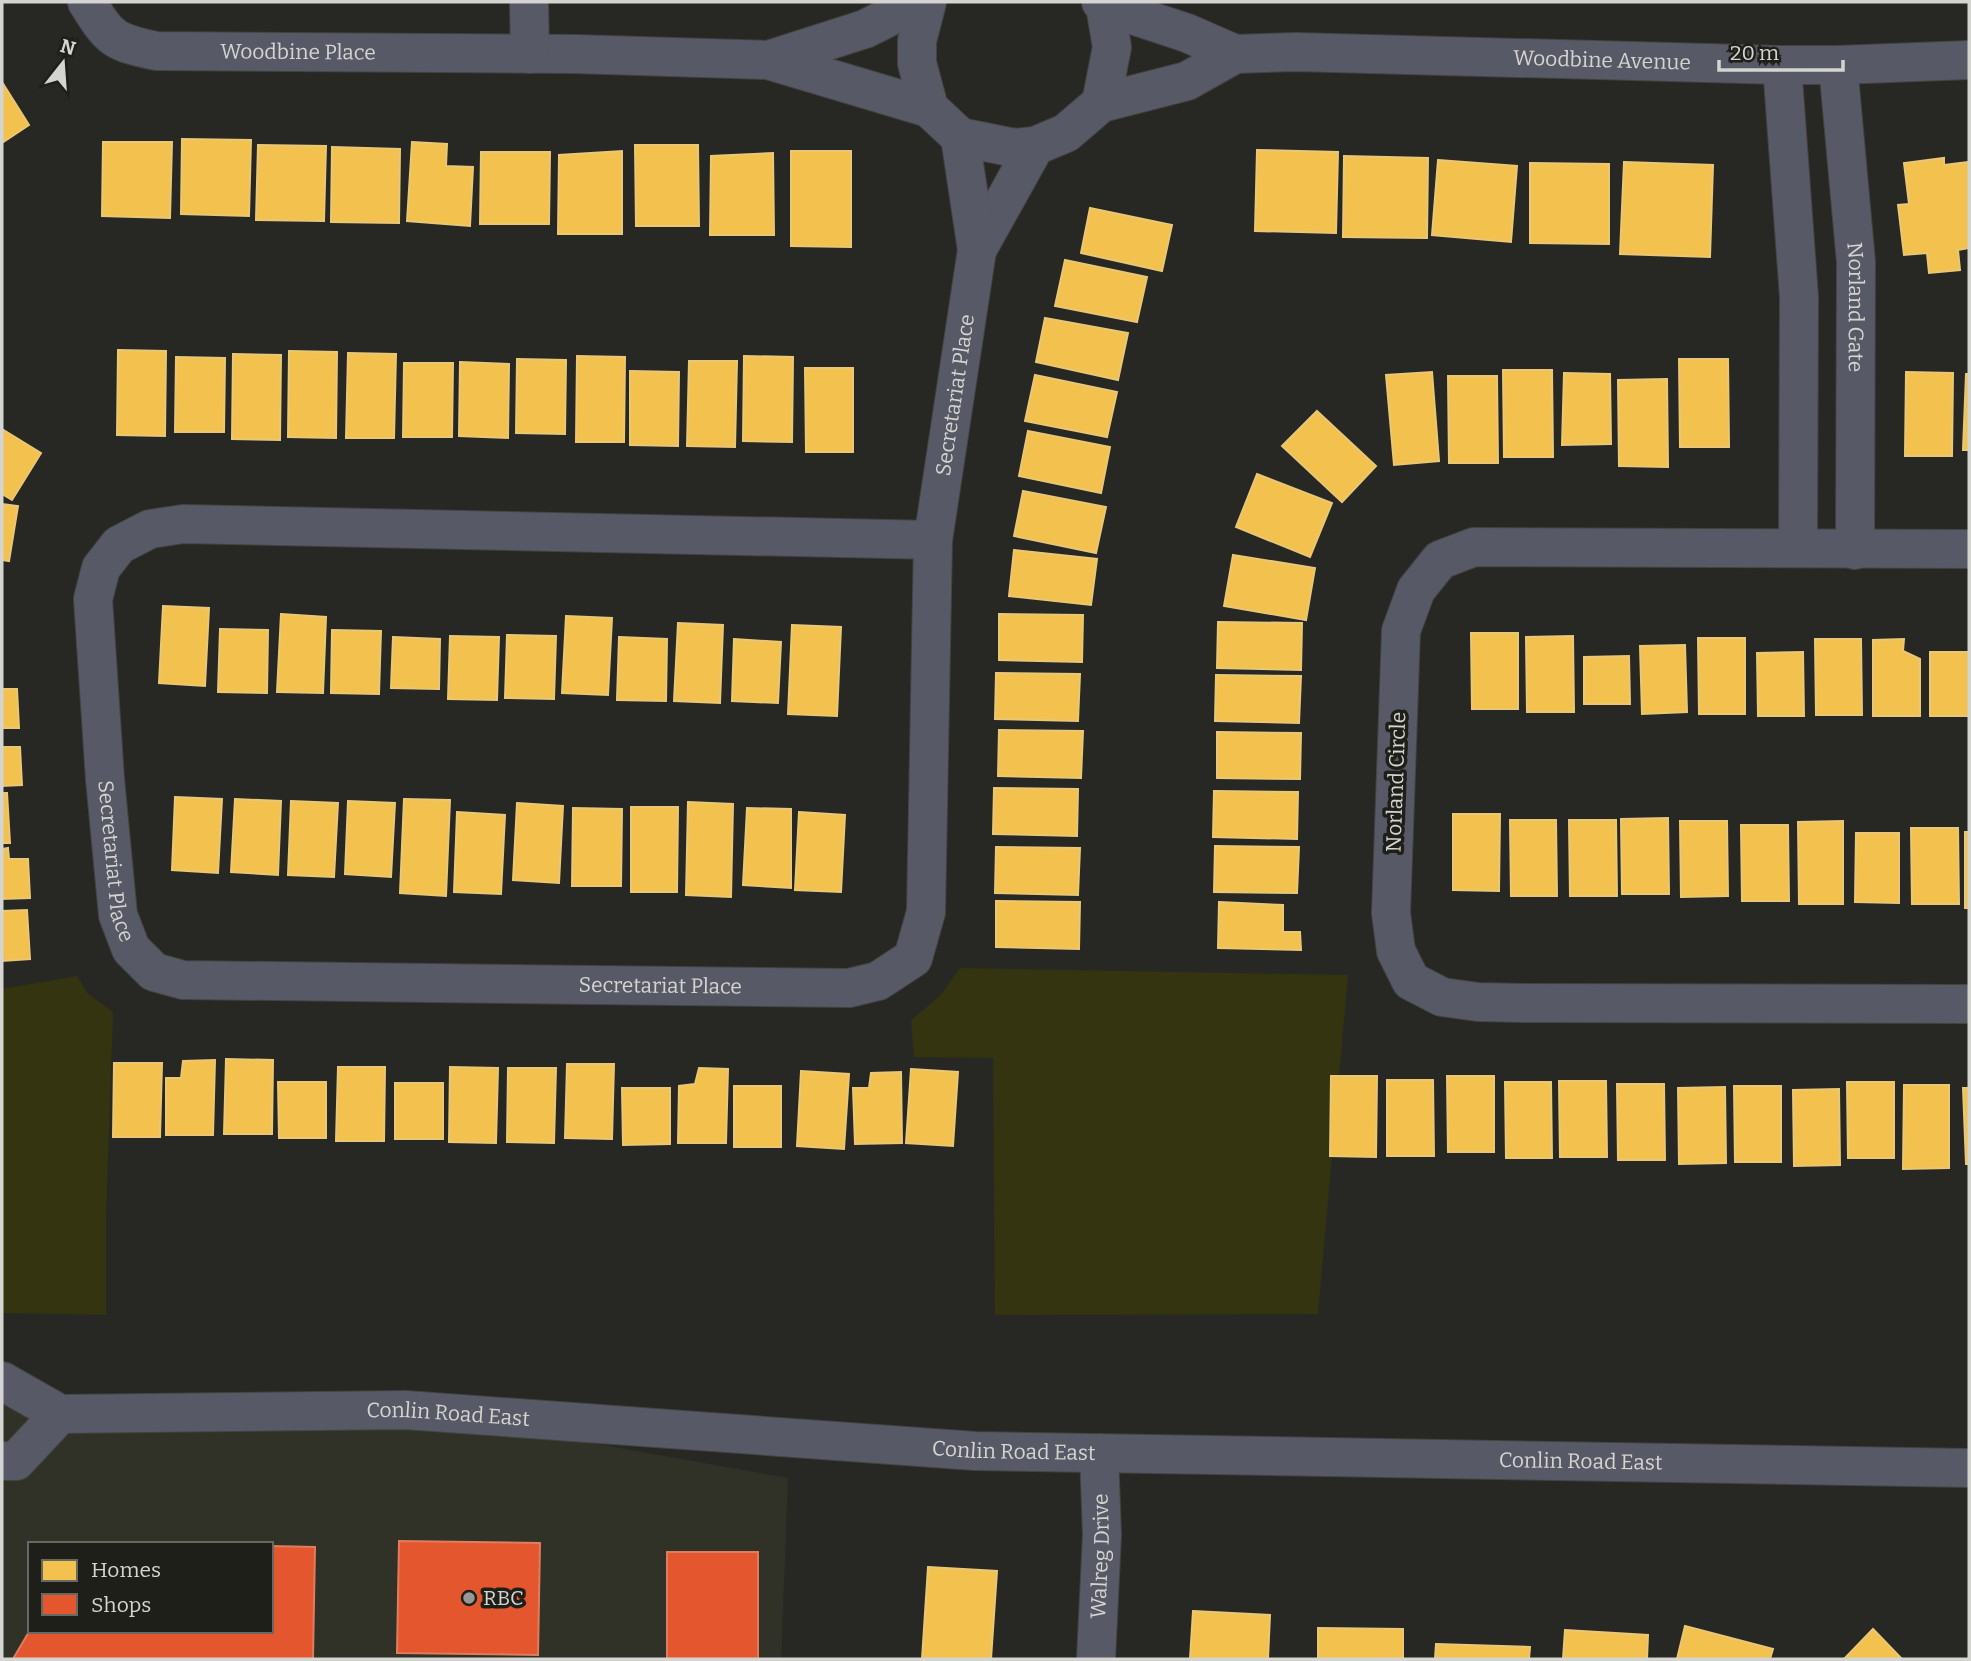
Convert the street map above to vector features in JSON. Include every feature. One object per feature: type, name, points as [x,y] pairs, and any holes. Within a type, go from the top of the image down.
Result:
[{"type":"street","name":"Woodbine Place","points":[[87,2],[105,31],[125,44],[156,51],[530,54],[768,60],[929,108]]},
{"type":"street","points":[[529,2],[530,54]]},
{"type":"street","name":"Woodbine Place","points":[[768,60],[864,29],[919,2]]},
{"type":"street","points":[[927,2],[917,41],[917,63],[929,108],[961,137],[1015,148],[1035,146],[1066,133],[1101,103],[1112,47],[1103,4]]},
{"type":"street","name":"Woodbine Avenue","points":[[1103,4],[1187,33],[1235,54],[1296,52],[1782,65],[1969,60]]},
{"type":"street","name":"Woodbine Avenue","points":[[1101,103],[1188,81],[1235,54]]},
{"type":"street","points":[[1782,65],[1799,297],[1798,548]]},
{"type":"street","name":"Norland Gate","points":[[1838,65],[1856,262],[1855,550]]},
{"type":"street","name":"Secretariat Place","points":[[933,540],[183,524],[150,529],[119,545],[101,568],[93,598],[118,915],[131,949],[154,972],[183,980],[849,988],[878,981],[913,958],[926,912],[933,540],[977,250],[961,137]]},
{"type":"street","name":"Secretariat Place","points":[[977,250],[1035,146]]},
{"type":"street","name":"Norland Circle","points":[[1969,549],[1474,547],[1440,560],[1416,590],[1401,631],[1391,913],[1396,951],[1411,981],[1442,997],[1478,1002],[1969,1004]]},
{"type":"street","points":[[2,1381],[60,1414],[16,1461],[2,1461]]},
{"type":"street","name":"Conlin Road East","points":[[60,1414],[405,1410],[975,1451],[1969,1468]]},
{"type":"street","name":"Walreg Drive","points":[[1096,1659],[1102,1535],[1099,1453]]},
{"type":"shaded area","points":[[960,968],[1348,975],[1318,1314],[995,1315],[993,1058],[914,1057],[911,1020],[940,996]]},
{"type":"shaded area","points":[[77,976],[87,993],[113,1012],[106,1218],[106,1315],[2,1313],[2,989]]},
{"type":"shaded area","points":[[2,1381],[60,1414],[405,1410],[788,1478],[781,1659],[2,1659]]},
{"type":"building: Homes","points":[[2,82],[29,125],[2,143]]},
{"type":"building: Homes","points":[[182,139],[251,140],[249,216],[181,214]]},
{"type":"building: Homes","points":[[103,142],[172,142],[170,218],[102,216]]},
{"type":"building: Homes","points":[[412,142],[447,144],[446,166],[473,167],[470,226],[407,221]]},
{"type":"building: Homes","points":[[258,145],[326,146],[324,221],[256,220]]},
{"type":"building: Homes","points":[[635,145],[698,145],[699,226],[636,226]]},
{"type":"building: Homes","points":[[332,147],[400,149],[399,223],[331,222]]},
{"type":"building: Homes","points":[[1257,150],[1338,152],[1336,233],[1255,231]]},
{"type":"building: Homes","points":[[622,151],[622,234],[558,234],[559,155]]},
{"type":"building: Homes","points":[[791,151],[851,151],[851,247],[791,246]]},
{"type":"building: Homes","points":[[481,152],[550,152],[549,224],[480,224]]},
{"type":"building: Homes","points":[[773,153],[774,235],[710,235],[711,156]]},
{"type":"building: Homes","points":[[1344,156],[1428,158],[1427,238],[1343,237]]},
{"type":"building: Homes","points":[[1944,158],[1944,165],[1969,162],[1969,248],[1958,250],[1960,270],[1929,273],[1927,253],[1904,255],[1898,205],[1909,204],[1904,163]]},
{"type":"building: Homes","points":[[1438,160],[1517,166],[1511,242],[1432,235]]},
{"type":"building: Homes","points":[[1624,162],[1713,165],[1710,257],[1620,254]]},
{"type":"building: Homes","points":[[1530,163],[1609,164],[1609,244],[1530,243]]},
{"type":"building: Homes","points":[[1090,208],[1172,225],[1162,271],[1081,253]]},
{"type":"building: Homes","points":[[1065,260],[1147,277],[1137,322],[1055,306]]},
{"type":"building: Homes","points":[[1045,318],[1128,333],[1118,380],[1036,362]]},
{"type":"building: Homes","points":[[118,350],[166,351],[165,436],[117,435]]},
{"type":"building: Homes","points":[[289,351],[337,352],[336,438],[288,437]]},
{"type":"building: Homes","points":[[348,353],[396,354],[394,438],[346,438]]},
{"type":"building: Homes","points":[[233,354],[281,355],[280,440],[232,439]]},
{"type":"building: Homes","points":[[577,356],[625,357],[624,442],[576,442]]},
{"type":"building: Homes","points":[[744,356],[793,357],[792,442],[743,441]]},
{"type":"building: Homes","points":[[176,357],[225,358],[224,432],[175,432]]},
{"type":"building: Homes","points":[[517,359],[566,360],[565,434],[516,433]]},
{"type":"building: Homes","points":[[1679,359],[1728,359],[1729,447],[1680,447]]},
{"type":"building: Homes","points":[[689,361],[737,361],[735,447],[687,446]]},
{"type":"building: Homes","points":[[460,362],[509,364],[508,438],[459,436]]},
{"type":"building: Homes","points":[[404,363],[453,363],[452,437],[403,437]]},
{"type":"building: Homes","points":[[805,368],[853,368],[853,452],[806,452]]},
{"type":"building: Homes","points":[[1503,370],[1552,370],[1553,457],[1504,457]]},
{"type":"building: Homes","points":[[630,371],[679,372],[678,446],[630,445]]},
{"type":"building: Homes","points":[[1432,372],[1439,461],[1394,465],[1386,375]]},
{"type":"building: Homes","points":[[1906,372],[1953,373],[1952,456],[1905,456]]},
{"type":"building: Homes","points":[[1564,373],[1610,374],[1611,444],[1562,445]]},
{"type":"building: Homes","points":[[1966,374],[1969,374],[1969,450],[1963,450]]},
{"type":"building: Homes","points":[[1035,375],[1117,392],[1107,437],[1025,421]]},
{"type":"building: Homes","points":[[1448,376],[1497,376],[1498,463],[1449,463]]},
{"type":"building: Homes","points":[[1667,379],[1668,467],[1619,466],[1618,380]]},
{"type":"building: Homes","points":[[1317,411],[1376,466],[1342,502],[1282,446]]},
{"type":"building: Homes","points":[[2,429],[41,453],[12,500],[2,494]]},
{"type":"building: Homes","points":[[1028,431],[1110,447],[1101,493],[1019,476]]},
{"type":"building: Homes","points":[[1257,474],[1332,503],[1310,557],[1236,527]]},
{"type":"building: Homes","points":[[1023,491],[1106,507],[1096,553],[1014,536]]},
{"type":"building: Homes","points":[[2,504],[18,506],[9,561],[2,560]]},
{"type":"building: Homes","points":[[1014,550],[1097,559],[1091,605],[1009,596]]},
{"type":"building: Homes","points":[[1233,555],[1315,568],[1306,620],[1224,606]]},
{"type":"building: Homes","points":[[163,606],[209,608],[205,686],[159,683]]},
{"type":"building: Homes","points":[[281,614],[326,617],[323,693],[277,692]]},
{"type":"building: Homes","points":[[999,614],[1083,615],[1082,662],[999,660]]},
{"type":"building: Homes","points":[[566,616],[612,618],[608,695],[562,693]]},
{"type":"building: Homes","points":[[1218,622],[1302,623],[1301,670],[1217,668]]},
{"type":"building: Homes","points":[[678,623],[723,625],[720,703],[674,701]]},
{"type":"building: Homes","points":[[792,625],[841,627],[837,716],[788,714]]},
{"type":"building: Homes","points":[[220,629],[268,630],[267,693],[218,692]]},
{"type":"building: Homes","points":[[332,630],[381,631],[379,694],[331,693]]},
{"type":"building: Homes","points":[[1471,633],[1518,633],[1518,709],[1472,709]]},
{"type":"building: Homes","points":[[507,635],[556,636],[554,699],[505,698]]},
{"type":"building: Homes","points":[[450,636],[499,637],[497,700],[448,699]]},
{"type":"building: Homes","points":[[1573,636],[1574,712],[1527,712],[1526,637]]},
{"type":"building: Homes","points":[[393,637],[440,639],[439,689],[391,688]]},
{"type":"building: Homes","points":[[619,637],[667,639],[666,701],[617,700]]},
{"type":"building: Homes","points":[[1698,638],[1745,638],[1745,714],[1699,714]]},
{"type":"building: Homes","points":[[734,639],[781,642],[778,703],[732,701]]},
{"type":"building: Homes","points":[[1815,639],[1861,639],[1862,715],[1816,715]]},
{"type":"building: Homes","points":[[1904,639],[1903,651],[1920,659],[1920,716],[1873,716],[1873,640]]},
{"type":"building: Homes","points":[[1685,645],[1687,712],[1642,714],[1640,646]]},
{"type":"building: Homes","points":[[1803,652],[1804,716],[1758,716],[1757,653]]},
{"type":"building: Homes","points":[[1930,652],[1969,652],[1969,716],[1930,716]]},
{"type":"building: Homes","points":[[1629,656],[1630,704],[1584,704],[1584,657]]},
{"type":"building: Homes","points":[[996,673],[1080,674],[1078,721],[995,719]]},
{"type":"building: Homes","points":[[1216,675],[1301,676],[1299,723],[1215,721]]},
{"type":"building: Homes","points":[[2,689],[17,689],[19,728],[2,728]]},
{"type":"building: Homes","points":[[999,730],[1083,731],[1081,778],[998,776]]},
{"type":"building: Homes","points":[[1217,732],[1301,733],[1300,779],[1217,778]]},
{"type":"building: Homes","points":[[2,747],[20,747],[22,785],[2,786]]},
{"type":"building: Homes","points":[[994,788],[1078,789],[1077,836],[993,834]]},
{"type":"building: Homes","points":[[1214,791],[1298,792],[1297,839],[1213,837]]},
{"type":"building: Homes","points":[[2,793],[7,793],[10,843],[2,843]]},
{"type":"building: Homes","points":[[175,797],[222,799],[218,873],[172,870]]},
{"type":"building: Homes","points":[[235,799],[281,801],[278,875],[231,872]]},
{"type":"building: Homes","points":[[404,799],[450,800],[446,896],[400,893]]},
{"type":"building: Homes","points":[[291,801],[338,803],[334,877],[288,875]]},
{"type":"building: Homes","points":[[348,801],[395,803],[391,877],[345,874]]},
{"type":"building: Homes","points":[[688,802],[733,804],[731,897],[686,895]]},
{"type":"building: Homes","points":[[517,803],[563,806],[559,883],[513,880]]},
{"type":"building: Homes","points":[[631,807],[678,807],[677,892],[631,892]]},
{"type":"building: Homes","points":[[573,808],[622,809],[621,886],[572,886]]},
{"type":"building: Homes","points":[[747,808],[791,809],[791,888],[743,885]]},
{"type":"building: Homes","points":[[457,812],[505,815],[501,894],[454,892]]},
{"type":"building: Homes","points":[[799,812],[845,815],[841,892],[795,890]]},
{"type":"building: Homes","points":[[1453,814],[1500,814],[1499,891],[1453,890]]},
{"type":"building: Homes","points":[[1668,818],[1669,894],[1622,894],[1621,819]]},
{"type":"building: Homes","points":[[1510,820],[1556,820],[1557,896],[1511,896]]},
{"type":"building: Homes","points":[[1569,820],[1616,820],[1617,896],[1570,896]]},
{"type":"building: Homes","points":[[1680,821],[1727,821],[1728,896],[1681,897]]},
{"type":"building: Homes","points":[[1843,821],[1843,904],[1799,904],[1798,822]]},
{"type":"building: Homes","points":[[1741,825],[1788,825],[1789,901],[1742,901]]},
{"type":"building: Homes","points":[[1911,828],[1958,828],[1959,904],[1912,904]]},
{"type":"building: Homes","points":[[1965,832],[1969,832],[1969,908],[1965,908]]},
{"type":"building: Homes","points":[[1856,833],[1899,833],[1899,903],[1855,902]]},
{"type":"building: Homes","points":[[1215,846],[1299,847],[1297,893],[1214,892]]},
{"type":"building: Homes","points":[[996,847],[1080,848],[1078,895],[995,893]]},
{"type":"building: Homes","points":[[8,848],[9,859],[28,859],[30,898],[2,899],[2,849]]},
{"type":"building: Homes","points":[[996,901],[1080,902],[1079,949],[996,947]]},
{"type":"building: Homes","points":[[1219,902],[1283,905],[1283,932],[1300,932],[1301,950],[1218,948]]},
{"type":"building: Homes","points":[[27,910],[30,959],[2,961],[2,911]]},
{"type":"building: Homes","points":[[226,1059],[273,1060],[272,1134],[224,1134]]},
{"type":"building: Homes","points":[[215,1060],[213,1135],[166,1135],[166,1078],[181,1078],[183,1061]]},
{"type":"building: Homes","points":[[114,1063],[162,1063],[160,1137],[113,1137]]},
{"type":"building: Homes","points":[[567,1064],[614,1064],[612,1139],[565,1138]]},
{"type":"building: Homes","points":[[338,1067],[385,1067],[384,1141],[336,1141]]},
{"type":"building: Homes","points":[[450,1067],[498,1068],[496,1143],[449,1142]]},
{"type":"building: Homes","points":[[508,1068],[556,1068],[554,1143],[507,1142]]},
{"type":"building: Homes","points":[[699,1068],[728,1069],[726,1143],[678,1143],[679,1086],[695,1084]]},
{"type":"building: Homes","points":[[911,1069],[958,1072],[953,1146],[906,1143]]},
{"type":"building: Homes","points":[[801,1071],[849,1074],[844,1149],[797,1146]]},
{"type":"building: Homes","points":[[901,1072],[902,1143],[855,1144],[853,1088],[869,1088],[871,1073]]},
{"type":"building: Homes","points":[[1331,1076],[1377,1076],[1376,1157],[1330,1156]]},
{"type":"building: Homes","points":[[1447,1076],[1494,1076],[1494,1152],[1448,1152]]},
{"type":"building: Homes","points":[[1387,1080],[1433,1080],[1434,1156],[1387,1156]]},
{"type":"building: Homes","points":[[1559,1081],[1606,1081],[1607,1157],[1560,1157]]},
{"type":"building: Homes","points":[[278,1082],[326,1082],[326,1138],[279,1138]]},
{"type":"building: Homes","points":[[1505,1082],[1551,1082],[1552,1158],[1506,1158]]},
{"type":"building: Homes","points":[[1847,1082],[1894,1082],[1894,1158],[1848,1158]]},
{"type":"building: Homes","points":[[395,1083],[443,1083],[443,1139],[395,1139]]},
{"type":"building: Homes","points":[[1617,1084],[1664,1084],[1665,1160],[1618,1160]]},
{"type":"building: Homes","points":[[1904,1085],[1949,1085],[1949,1168],[1903,1169]]},
{"type":"building: Homes","points":[[734,1086],[781,1086],[781,1147],[734,1147]]},
{"type":"building: Homes","points":[[1734,1086],[1781,1086],[1781,1162],[1735,1162]]},
{"type":"building: Homes","points":[[1725,1087],[1726,1163],[1679,1164],[1678,1088]]},
{"type":"building: Homes","points":[[622,1088],[670,1088],[670,1144],[623,1145]]},
{"type":"building: Homes","points":[[1963,1088],[1969,1088],[1969,1164],[1966,1164]]},
{"type":"building: Homes","points":[[1839,1089],[1840,1165],[1794,1166],[1793,1090]]},
{"type":"building: Homes","points":[[928,1567],[997,1571],[991,1659],[922,1659]]},
{"type":"building: Homes","points":[[1193,1611],[1270,1615],[1268,1659],[1190,1659]]},
{"type":"building: Homes","points":[[1685,1626],[1773,1649],[1770,1659],[1677,1659]]},
{"type":"building: Homes","points":[[1318,1628],[1403,1629],[1403,1659],[1318,1659]]},
{"type":"building: Homes","points":[[1873,1629],[1902,1659],[1844,1659]]},
{"type":"building: Homes","points":[[1565,1630],[1648,1635],[1647,1659],[1563,1659]]},
{"type":"building: Homes","points":[[1436,1644],[1530,1647],[1529,1659],[1435,1659]]},
{"type":"building: Shops","name":"RBC","points":[[399,1541],[540,1543],[538,1655],[397,1653]]},
{"type":"building: Shops","points":[[273,1546],[315,1547],[313,1659],[13,1659],[28,1633],[273,1633]]},
{"type":"building: Shops","points":[[667,1552],[758,1552],[758,1659],[667,1659]]},
{"type":"place","name":"RBC","points":[[469,1598]]}]
